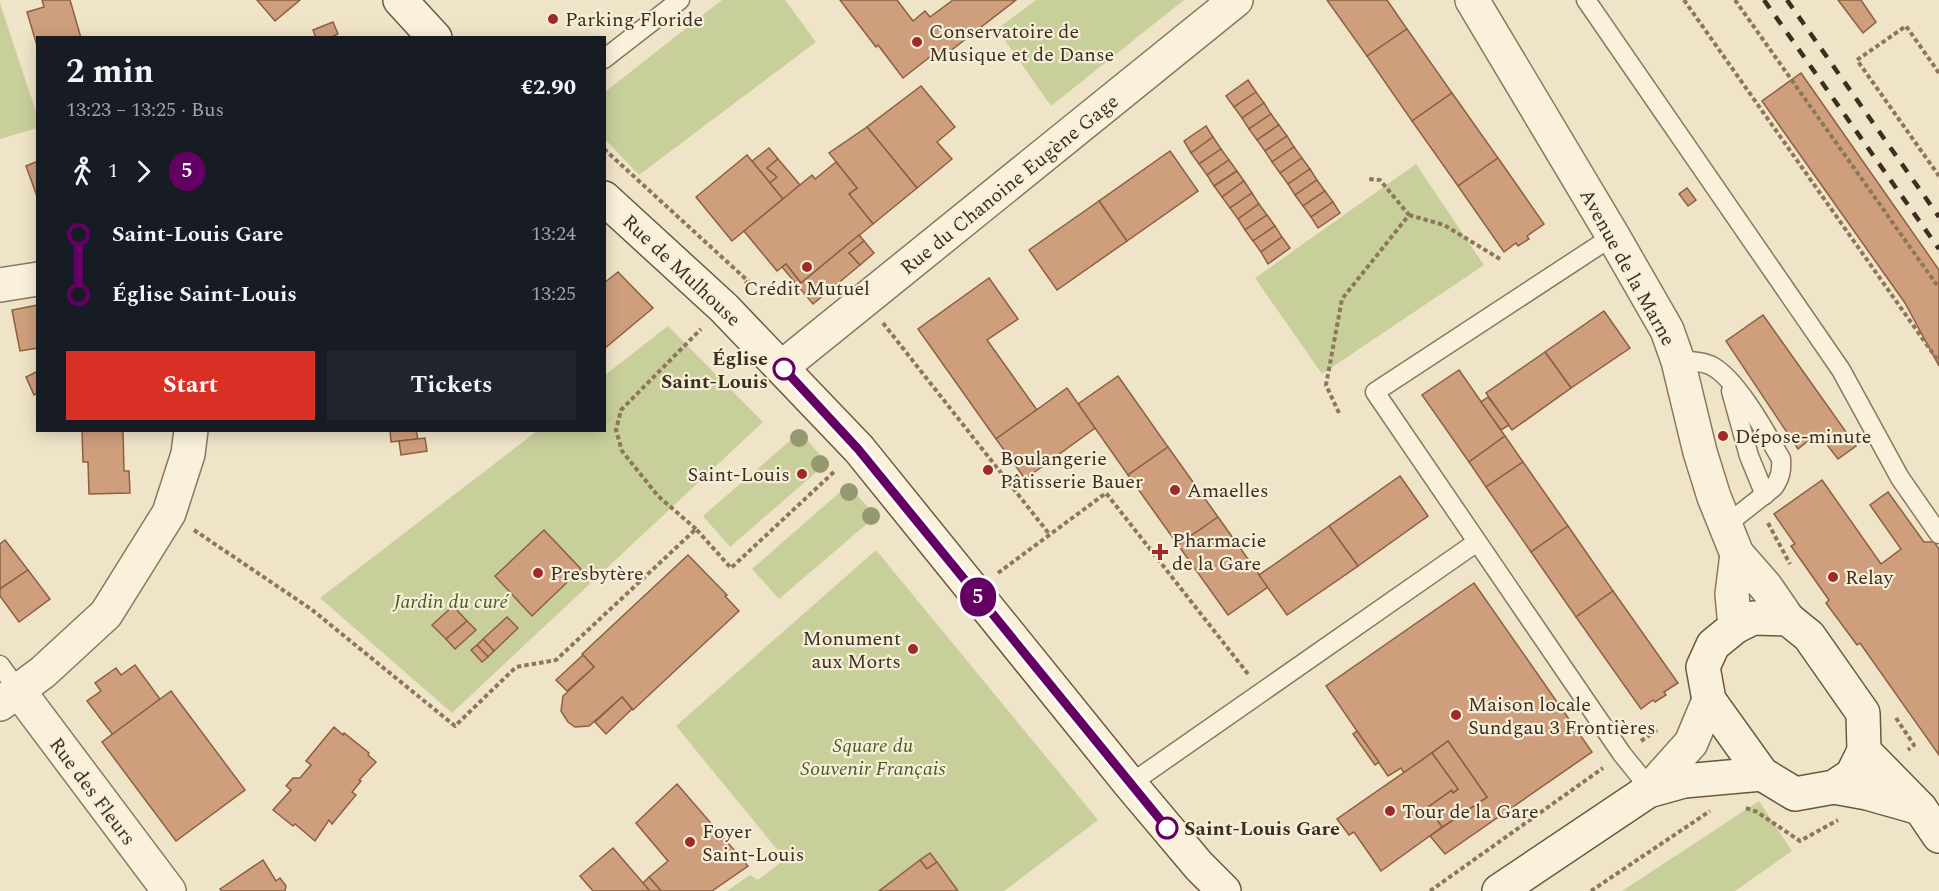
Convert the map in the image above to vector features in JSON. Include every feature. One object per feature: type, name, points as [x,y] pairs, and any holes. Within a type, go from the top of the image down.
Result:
[{"type":"street","points":[[400,0],[433,36]]},
{"type":"street","name":"Rue du Chanoine Eugène Gage","points":[[782,367],[1236,0]]},
{"type":"street","name":"Avenue de la Marne","points":[[1472,0],[1667,330],[1678,361],[1700,452],[1732,539],[1788,619]]},
{"type":"street","name":"Rue de Mulhouse","points":[[606,200],[724,308],[858,449],[1130,784],[1199,866],[1224,891]]},
{"type":"street","points":[[0,285],[36,279]]},
{"type":"street","points":[[6,686],[43,672],[106,614],[169,513],[188,454],[191,432]]},
{"type":"street","name":"Avenue de la Marne","points":[[1732,539],[1732,594],[1735,627]]},
{"type":"street","points":[[1834,787],[1852,775],[1864,751],[1863,713],[1809,636],[1788,619],[1753,618],[1735,627],[1713,645],[1703,667],[1709,700],[1762,774],[1795,794],[1834,787],[1867,793],[1920,808]]},
{"type":"street","name":"Rue des Fleurs","points":[[6,686],[169,891]]},
{"type":"street","points":[[1499,891],[1648,791],[1691,743],[1709,700]]},
{"type":"street","points":[[1864,751],[1920,808],[1939,836]]},
{"type":"street","points":[[1648,791],[1684,781],[1762,774]]},
{"type":"lane","points":[[606,57],[680,0]]},
{"type":"lane","points":[[1586,0],[1841,370],[1900,478],[1939,534]]},
{"type":"lane","points":[[1613,236],[1375,392],[1648,791]]},
{"type":"lane","points":[[1678,361],[1695,361],[1711,365],[1727,377],[1781,459],[1782,469],[1779,479],[1732,539]]},
{"type":"lane","points":[[1727,377],[1749,456],[1765,495]]},
{"type":"lane","points":[[1130,784],[1478,542]]},
{"type":"path","points":[[1684,0],[1939,362]]},
{"type":"path","points":[[1735,0],[1939,288]]},
{"type":"path","points":[[1939,73],[1906,26],[1857,60],[1939,176]]},
{"type":"path","points":[[1369,179],[1380,180],[1409,215],[1444,225],[1500,259]]},
{"type":"path","points":[[1339,414],[1326,385],[1342,299],[1409,215]]},
{"type":"path","points":[[874,330],[883,323],[1050,535]]},
{"type":"path","points":[[704,327],[621,410],[616,430],[622,451],[658,496],[696,530],[731,568],[858,449]]},
{"type":"path","points":[[974,591],[1106,493],[1262,692]]},
{"type":"path","points":[[169,513],[311,609],[455,726],[516,667],[556,660],[696,530]]},
{"type":"path","points":[[1430,891],[1658,729]]},
{"type":"path","points":[[1591,891],[1719,805]]},
{"type":"green space","points":[[722,0],[785,0],[816,42],[639,175],[606,140],[606,91]]},
{"type":"green space","points":[[1036,0],[1184,0],[1051,106],[997,29]]},
{"type":"green space","points":[[0,3],[36,112],[36,128],[0,139]]},
{"type":"green space","points":[[1416,164],[1484,265],[1322,374],[1255,278]]},
{"type":"green space","name":"Jardin du curé","points":[[668,326],[763,422],[452,713],[320,598],[536,432],[606,432],[606,374]]},
{"type":"green space","points":[[800,432],[827,463],[730,547],[703,516]]},
{"type":"green space","points":[[848,485],[876,516],[779,599],[752,569]]},
{"type":"green space","name":"Square du Souvenir Français","points":[[876,550],[1098,820],[1004,891],[727,891],[750,875],[758,880],[785,859],[676,726]]},
{"type":"green space","points":[[1759,801],[1792,851],[1735,891],[1622,891]]},
{"type":"building","points":[[42,0],[70,0],[80,36],[36,36],[36,42],[27,12],[44,7]]},
{"type":"building","points":[[257,0],[300,0],[275,21]]},
{"type":"building","name":"Conservatoire de Musique et de Danse","points":[[840,0],[897,0],[913,21],[925,11],[930,17],[953,0],[1016,0],[940,59],[935,53],[903,78]]},
{"type":"building","points":[[1327,0],[1387,0],[1407,29],[1367,56]]},
{"type":"building","points":[[1838,0],[1861,0],[1876,22],[1863,33]]},
{"type":"building","points":[[333,22],[338,34],[315,36],[313,30]]},
{"type":"building","points":[[1407,29],[1452,93],[1412,121],[1367,56]]},
{"type":"building","points":[[1801,73],[1939,270],[1939,366],[1905,303],[1762,101]]},
{"type":"building","points":[[1248,80],[1256,92],[1234,107],[1226,96]]},
{"type":"building","points":[[921,86],[955,127],[937,142],[952,159],[917,188],[867,127]]},
{"type":"building","points":[[1256,92],[1264,103],[1242,118],[1234,107]]},
{"type":"building","points":[[1452,93],[1498,158],[1458,186],[1412,121]]},
{"type":"building","points":[[1264,103],[1271,114],[1249,129],[1242,118]]},
{"type":"building","points":[[1271,114],[1279,125],[1257,140],[1249,129]]},
{"type":"building","points":[[1279,125],[1287,136],[1265,151],[1257,140]]},
{"type":"building","points":[[1206,126],[1213,137],[1191,153],[1184,141]]},
{"type":"building","points":[[867,127],[917,188],[873,224],[849,194],[857,188],[829,153]]},
{"type":"building","points":[[1287,136],[1294,147],[1272,162],[1265,151]]},
{"type":"building","points":[[1213,137],[1221,149],[1199,164],[1191,153]]},
{"type":"building","points":[[1294,147],[1302,158],[1280,173],[1272,162]]},
{"type":"building","points":[[769,148],[778,159],[767,168],[777,177],[770,183],[752,161]]},
{"type":"building","points":[[1221,149],[1229,160],[1207,175],[1199,164]]},
{"type":"building","points":[[1170,151],[1198,191],[1127,241],[1099,201]]},
{"type":"building","points":[[747,155],[783,199],[732,241],[696,197]]},
{"type":"building","points":[[1302,158],[1310,169],[1288,184],[1280,173]]},
{"type":"building","points":[[1498,158],[1544,224],[1527,236],[1529,239],[1518,246],[1516,243],[1504,252],[1458,186]]},
{"type":"building","points":[[778,159],[800,185],[783,199],[770,183],[777,177],[767,168]]},
{"type":"building","points":[[1229,160],[1237,171],[1214,186],[1207,175]]},
{"type":"building","points":[[36,162],[36,194],[26,166]]},
{"type":"building","points":[[836,162],[857,188],[849,194],[873,224],[801,283],[786,264],[777,271],[744,231],[812,175],[815,179]]},
{"type":"building","points":[[1310,169],[1317,180],[1295,195],[1288,184]]},
{"type":"building","points":[[1237,171],[1244,181],[1222,197],[1214,186]]},
{"type":"building","points":[[1317,180],[1325,191],[1303,206],[1295,195]]},
{"type":"building","points":[[1244,181],[1252,193],[1230,208],[1222,197]]},
{"type":"building","points":[[1687,188],[1696,200],[1688,206],[1679,194]]},
{"type":"building","points":[[1325,191],[1333,202],[1311,217],[1303,206]]},
{"type":"building","points":[[1252,193],[1259,204],[1238,219],[1230,208]]},
{"type":"building","points":[[1099,201],[1127,241],[1057,290],[1029,250]]},
{"type":"building","points":[[1333,202],[1340,213],[1318,228],[1311,217]]},
{"type":"building","points":[[1259,204],[1267,215],[1245,230],[1238,219]]},
{"type":"building","points":[[1267,215],[1275,226],[1253,241],[1245,230]]},
{"type":"building","points":[[1275,226],[1282,237],[1261,252],[1253,241]]},
{"type":"building","points":[[859,235],[864,241],[849,253],[860,265],[813,304],[782,267],[786,264],[801,283]]},
{"type":"building","points":[[1282,237],[1290,248],[1268,264],[1261,252]]},
{"type":"building","points":[[864,241],[874,253],[860,265],[849,253]]},
{"type":"building","points":[[618,272],[653,308],[606,347],[606,281]]},
{"type":"building","points":[[989,278],[1018,319],[987,340],[1037,410],[996,439],[918,329]]},
{"type":"building","points":[[36,305],[36,348],[20,351],[12,310]]},
{"type":"building","points":[[1604,311],[1630,348],[1571,388],[1545,352]]},
{"type":"building","points":[[1763,315],[1856,446],[1838,459],[1818,433],[1798,449],[1726,341]]},
{"type":"building","points":[[1545,352],[1571,388],[1512,430],[1486,393]]},
{"type":"building","points":[[1459,370],[1505,436],[1469,462],[1422,395]]},
{"type":"building","points":[[36,372],[36,394],[34,395],[26,377]]},
{"type":"building","points":[[1118,376],[1168,447],[1128,475],[1078,404]]},
{"type":"building","points":[[1067,388],[1095,428],[1025,479],[996,439]]},
{"type":"building","points":[[1488,397],[1509,425],[1501,430],[1481,402]]},
{"type":"building","points":[[82,432],[123,432],[124,471],[129,471],[130,493],[89,494],[88,462],[83,462]]},
{"type":"building","points":[[390,432],[416,432],[418,439],[391,442]]},
{"type":"building","points":[[1505,436],[1523,462],[1486,487],[1469,462]]},
{"type":"building","points":[[425,438],[427,451],[401,455],[399,441]]},
{"type":"building","points":[[1168,447],[1218,517],[1178,545],[1128,475]]},
{"type":"building","points":[[1523,462],[1568,526],[1531,552],[1486,487]]},
{"type":"building","points":[[1400,476],[1428,516],[1358,566],[1329,526]]},
{"type":"building","points":[[1822,480],[1881,564],[1901,549],[1870,505],[1888,492],[1924,542],[1934,542],[1939,549],[1939,755],[1860,643],[1857,645],[1826,603],[1829,600],[1791,546],[1795,544],[1774,514]]},
{"type":"building","points":[[1218,517],[1268,587],[1228,615],[1178,545]]},
{"type":"building","points":[[1329,526],[1358,566],[1287,615],[1259,575]]},
{"type":"building","points":[[1568,526],[1613,591],[1576,617],[1531,552]]},
{"type":"building","name":"Presbytère","points":[[544,530],[581,569],[532,616],[495,576]]},
{"type":"building","points":[[5,540],[28,570],[0,589],[0,544]]},
{"type":"building","points":[[688,555],[727,595],[725,596],[739,611],[633,710],[622,697],[589,726],[575,727],[568,722],[561,711],[563,696],[594,667],[582,654]]},
{"type":"building","points":[[28,570],[50,599],[19,622],[0,596],[0,589]]},
{"type":"building","name":"Maison locale Sundgau 3 Frontières","points":[[1474,583],[1592,752],[1445,854],[1430,836],[1487,797],[1448,741],[1404,773],[1401,768],[1388,776],[1326,686]]},
{"type":"building","points":[[1613,591],[1678,683],[1664,692],[1666,695],[1655,702],[1653,700],[1641,709],[1576,617]]},
{"type":"building","points":[[453,606],[467,621],[446,639],[432,625]]},
{"type":"building","points":[[507,617],[518,628],[494,651],[483,639]]},
{"type":"building","points":[[467,621],[476,630],[455,649],[446,639]]},
{"type":"building","points":[[483,639],[494,651],[488,657],[477,645]]},
{"type":"building","points":[[477,645],[488,657],[482,662],[471,650]]},
{"type":"building","points":[[583,655],[594,667],[567,691],[556,680]]},
{"type":"building","points":[[135,665],[160,699],[113,735],[87,701],[101,691],[95,683],[116,668],[121,675]]},
{"type":"building","points":[[171,691],[245,790],[176,841],[102,742]]},
{"type":"building","points":[[622,697],[632,709],[606,734],[595,722]]},
{"type":"building","points":[[334,727],[369,753],[368,755],[376,762],[359,780],[361,781],[352,792],[356,795],[332,824],[329,820],[315,841],[295,824],[293,826],[273,810],[291,790],[286,786],[293,778],[300,778],[311,765],[306,761]]},
{"type":"building","points":[[1357,731],[1379,762],[1375,765],[1353,734]]},
{"type":"building","points":[[1448,741],[1487,797],[1442,827],[1428,807],[1452,790],[1453,793],[1458,789],[1432,753]]},
{"type":"building","name":"Tour de la Gare","points":[[1432,753],[1458,789],[1453,793],[1452,790],[1428,807],[1442,827],[1381,871],[1354,832],[1349,835],[1337,819]]},
{"type":"building","name":"Foyer Saint-Louis","points":[[677,784],[748,866],[712,891],[661,891],[649,877],[668,861],[636,823]]},
{"type":"building","name":"Foyer Saint-Louis","points":[[613,848],[650,891],[593,891],[580,876]]},
{"type":"building","points":[[930,853],[937,862],[927,869],[920,860]]},
{"type":"building","points":[[263,860],[276,881],[280,878],[286,886],[285,891],[222,891],[220,889]]},
{"type":"building","points":[[920,860],[927,869],[937,862],[958,891],[879,891]]},
{"type":"building","points":[[649,877],[661,891],[650,891],[643,883]]},
{"type":"railway","points":[[1764,0],[1939,249]]},
{"type":"railway","points":[[1787,0],[1939,217]]},
{"type":"bus line","name":"5","points":[[784,369],[858,449],[1167,828]]},
{"type":"place","name":"Parking Floride","points":[[553,19]]},
{"type":"place","name":"Conservatoire de Musique et de Danse","points":[[917,42]]},
{"type":"place","name":"Crédit Mutuel","points":[[807,267]]},
{"type":"place","name":"Église Saint-Louis","points":[[784,369]]},
{"type":"place","name":"Dépose-minute","points":[[1723,436]]},
{"type":"place","name":"Boulangerie Pâtisserie Bauer","points":[[988,470]]},
{"type":"place","name":"Saint-Louis","points":[[802,474]]},
{"type":"place","name":"Amaelles","points":[[1175,490]]},
{"type":"place","name":"Pharmacie de la Gare","points":[[1160,552]]},
{"type":"place","name":"Presbytère","points":[[538,573]]},
{"type":"place","name":"Relay","points":[[1833,577]]},
{"type":"place","name":"Monument aux Morts","points":[[913,649]]},
{"type":"place","name":"Maison locale Sundgau 3 Frontières","points":[[1456,715]]},
{"type":"place","name":"Tour de la Gare","points":[[1390,811]]},
{"type":"place","name":"Saint-Louis Gare","points":[[1167,828]]},
{"type":"place","name":"Foyer Saint-Louis","points":[[690,842]]}]
